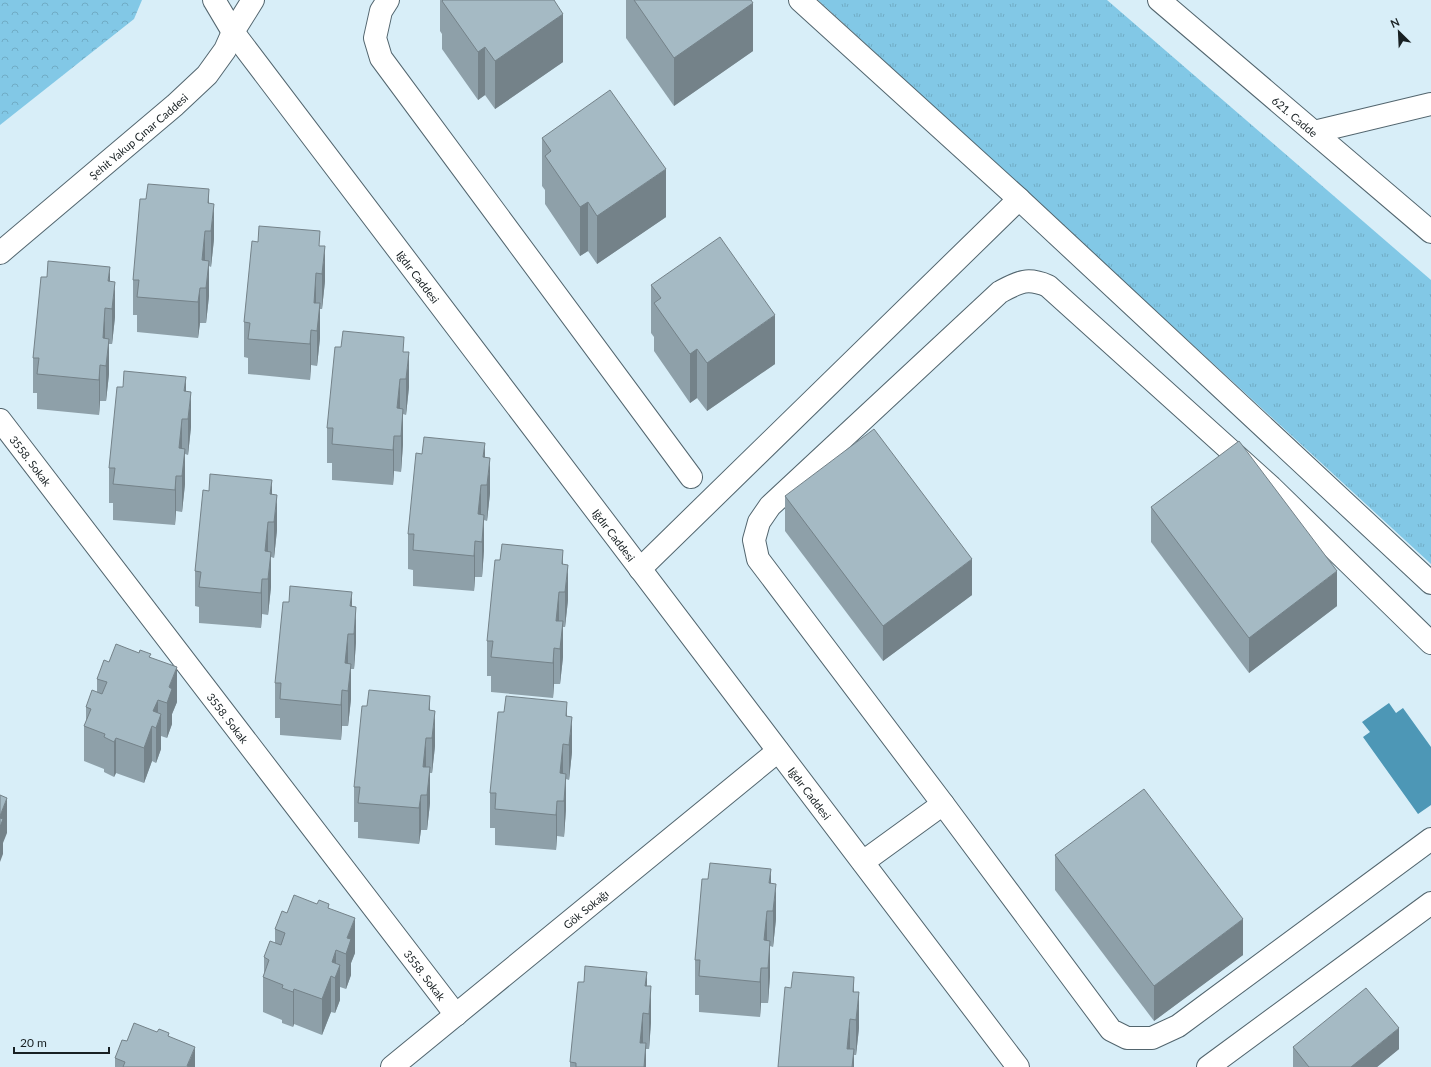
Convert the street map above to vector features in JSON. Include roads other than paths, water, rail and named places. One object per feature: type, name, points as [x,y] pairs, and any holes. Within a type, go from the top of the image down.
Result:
[{"type":"street","name":"Iğdır Caddesi","points":[[214,0],[233,32],[1018,1067]]},
{"type":"street","name":"Şehit Yakup Çınar Caddesi","points":[[0,252],[175,105],[207,75],[225,50],[233,32],[253,0]]},
{"type":"street","points":[[388,0],[381,11],[375,38],[381,58],[692,477]]},
{"type":"street","points":[[800,0],[1019,199],[1431,583]]},
{"type":"street","name":"621. Cadde","points":[[1159,0],[1431,232]]},
{"type":"street","points":[[1314,132],[1431,104]]},
{"type":"street","points":[[640,569],[1019,199]]},
{"type":"street","points":[[1431,643],[1271,487],[1048,286],[1038,281],[1018,282],[1000,292],[770,506],[759,522],[754,540],[758,559],[1111,1030],[1127,1038],[1152,1038],[1178,1026],[1431,839]]},
{"type":"street","name":"3558. Sokak","points":[[0,420],[456,1015]]},
{"type":"street","name":"Gök Sokağı","points":[[392,1067],[778,750]]},
{"type":"street","points":[[862,862],[943,804]]},
{"type":"street","points":[[1208,1067],[1431,902]]}]
